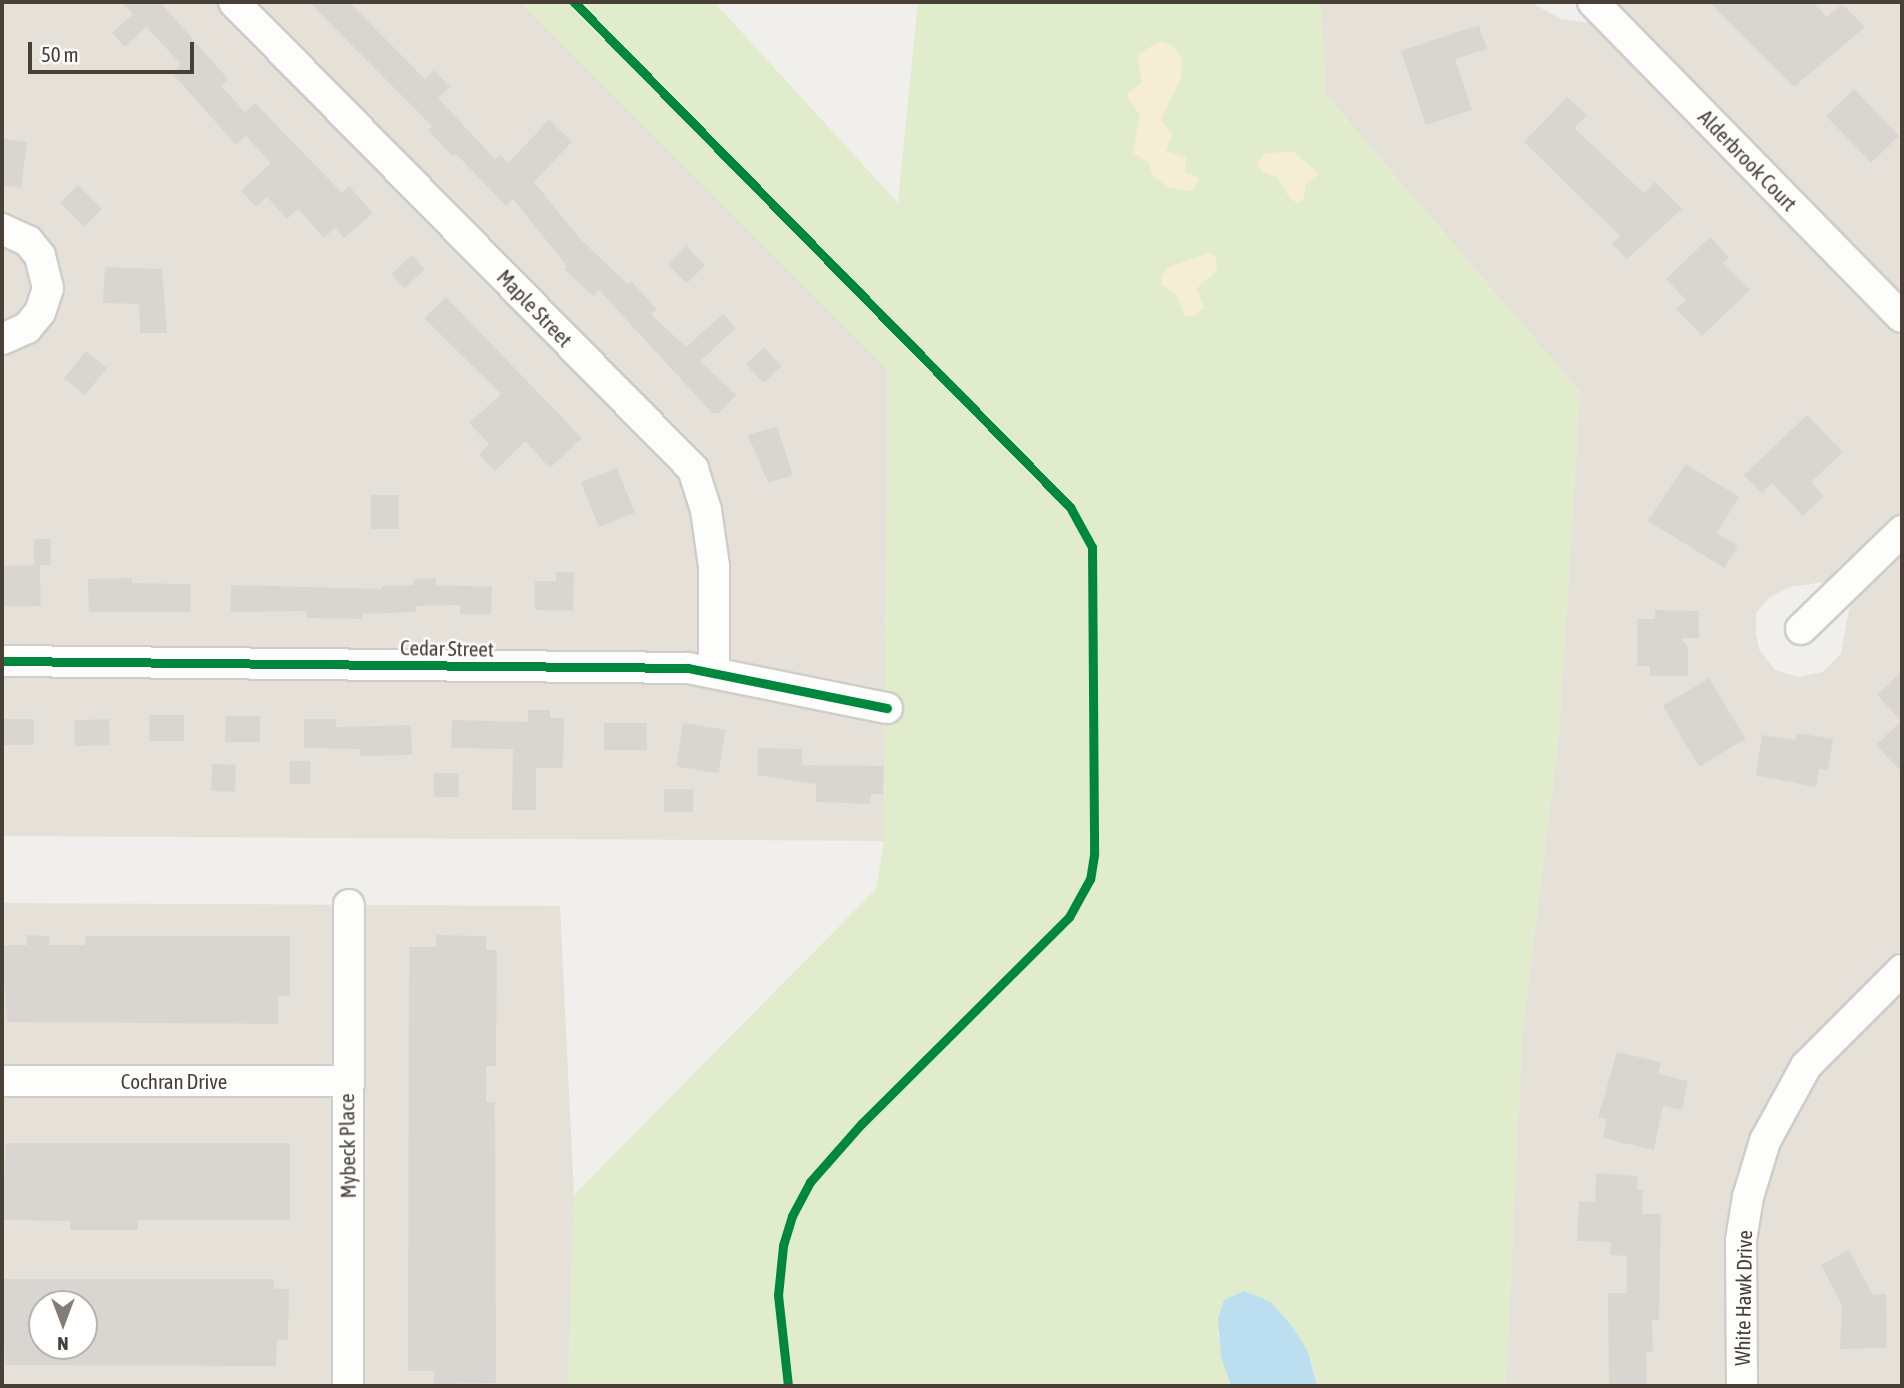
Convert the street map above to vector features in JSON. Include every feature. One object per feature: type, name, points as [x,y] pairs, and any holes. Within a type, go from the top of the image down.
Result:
[{"type":"street","name":"Maple Street","points":[[234,2],[693,469],[706,510],[714,566],[714,670]]},
{"type":"street","name":"Alderbrook Court","points":[[1593,2],[1902,317]]},
{"type":"street","points":[[2,229],[28,241],[40,256],[48,288],[40,312],[27,328],[2,339]]},
{"type":"street","points":[[1801,629],[1902,531]]},
{"type":"street","name":"Cedar Street","points":[[2,661],[714,670],[887,708]]},
{"type":"street","name":"Mybeck Place","points":[[348,1386],[346,1081],[349,905]]},
{"type":"street","name":"White Hawk Drive","points":[[1742,1386],[1741,1240],[1748,1197],[1765,1141],[1806,1066],[1902,970]]},
{"type":"street","name":"Cochran Drive","points":[[2,1081],[346,1081]]},
{"type":"shaded area","points":[[2,2],[521,2],[887,369],[884,841],[2,836]]},
{"type":"shaded area","points":[[1321,2],[1530,2],[1561,19],[1592,23],[1902,339],[1902,511],[1830,581],[1790,587],[1769,598],[1756,613],[1756,633],[1759,649],[1775,670],[1798,677],[1823,672],[1841,653],[1850,605],[1902,553],[1902,948],[1793,1057],[1749,1140],[1727,1229],[1727,1386],[1506,1386],[1522,1035],[1559,735],[1580,392],[1326,95]]},
{"type":"shaded area","points":[[1614,2],[1902,2],[1902,297],[1616,6]]},
{"type":"shaded area","points":[[2,903],[560,906],[574,1195],[568,1386],[2,1386]]},
{"type":"shaded area","points":[[1902,989],[1902,1386],[1757,1386],[1753,1266],[1773,1156],[1813,1080]]},
{"type":"green space","points":[[521,2],[714,2],[898,203],[918,2],[1321,2],[1326,95],[1580,392],[1559,735],[1522,1035],[1506,1386],[1317,1386],[1308,1352],[1292,1326],[1217,1331],[1231,1386],[568,1386],[574,1195],[876,889],[884,841],[887,369]]},
{"type":"sand","points":[[1159,41],[1173,45],[1182,60],[1181,79],[1161,120],[1173,134],[1166,151],[1186,157],[1185,172],[1200,178],[1192,191],[1169,188],[1153,176],[1148,162],[1133,153],[1140,115],[1126,95],[1142,82],[1137,56]]},
{"type":"sand","points":[[1294,152],[1319,174],[1306,184],[1304,198],[1298,203],[1290,199],[1277,177],[1262,172],[1257,163],[1266,153]]},
{"type":"sand","points":[[1209,253],[1216,256],[1217,271],[1197,288],[1204,308],[1193,317],[1184,315],[1177,295],[1161,284],[1162,275],[1168,267]]},
{"type":"water","points":[[1244,1291],[1271,1302],[1292,1326],[1308,1352],[1317,1386],[1231,1386],[1221,1356],[1218,1320],[1224,1300]]},
{"type":"building","points":[[121,2],[160,2],[228,79],[221,86],[245,112],[255,103],[342,193],[349,186],[373,213],[344,238],[335,228],[324,238],[298,209],[287,219],[267,197],[256,207],[241,191],[271,163],[246,136],[236,145],[172,73],[181,64],[146,27],[125,47],[112,33],[133,14]]},
{"type":"building","points":[[309,2],[349,2],[425,79],[434,70],[450,87],[438,98],[495,159],[500,155],[508,163],[549,120],[572,142],[534,182],[582,241],[628,284],[631,281],[657,309],[651,314],[686,347],[723,314],[736,328],[700,361],[736,395],[719,413],[712,413],[599,290],[593,296],[564,269],[567,266],[513,199],[506,206],[456,154],[453,157],[428,130],[432,126]]},
{"type":"building","points":[[1709,2],[1813,2],[1827,17],[1842,4],[1865,27],[1794,87]]},
{"type":"building","points":[[1479,25],[1487,49],[1455,59],[1472,110],[1426,125],[1401,51]]},
{"type":"building","points":[[1854,89],[1899,136],[1871,163],[1826,116]]},
{"type":"building","points":[[1567,97],[1587,115],[1574,128],[1644,193],[1655,182],[1682,209],[1627,259],[1612,244],[1620,236],[1524,142]]},
{"type":"building","points":[[2,138],[27,142],[21,188],[2,185]]},
{"type":"building","points":[[78,185],[102,209],[84,227],[60,203]]},
{"type":"building","points":[[1710,237],[1729,257],[1723,263],[1750,290],[1702,336],[1676,309],[1686,300],[1666,279]]},
{"type":"building","points":[[686,246],[705,265],[687,283],[668,264]]},
{"type":"building","points":[[412,255],[425,269],[404,288],[392,274]]},
{"type":"building","points":[[105,267],[162,269],[167,333],[140,333],[139,304],[103,303]]},
{"type":"building","points":[[446,297],[582,438],[550,468],[525,441],[495,471],[479,455],[489,444],[469,423],[501,394],[424,318]]},
{"type":"building","points":[[764,347],[782,366],[763,383],[746,364]]},
{"type":"building","points":[[86,351],[107,368],[85,395],[64,378]]},
{"type":"building","points":[[1807,415],[1843,452],[1811,482],[1824,496],[1803,516],[1772,483],[1762,493],[1744,475]]},
{"type":"building","points":[[777,426],[793,475],[768,483],[748,435]]},
{"type":"building","points":[[1686,464],[1739,497],[1717,533],[1738,546],[1724,568],[1648,521]]},
{"type":"building","points":[[617,468],[635,513],[599,527],[581,483]]},
{"type":"building","points":[[371,495],[399,495],[399,529],[371,529]]},
{"type":"building","points":[[34,539],[51,539],[51,565],[34,565]]},
{"type":"building","points":[[40,565],[41,606],[3,607],[2,566]]},
{"type":"building","points":[[556,572],[574,572],[573,611],[535,610],[535,581],[556,581]]},
{"type":"building","points":[[132,578],[132,583],[191,584],[191,612],[89,612],[88,579]]},
{"type":"building","points":[[436,578],[436,585],[492,587],[491,615],[460,614],[460,605],[416,606],[416,612],[362,614],[362,619],[306,618],[306,611],[231,612],[231,585],[382,589],[382,586],[414,585],[414,579]]},
{"type":"building","points":[[1655,610],[1699,611],[1699,638],[1681,638],[1688,648],[1688,676],[1650,676],[1650,666],[1637,666],[1637,619],[1655,619]]},
{"type":"building","points":[[1902,671],[1902,772],[1876,745],[1901,721],[1877,695]]},
{"type":"building","points":[[1709,678],[1746,739],[1699,767],[1663,706]]},
{"type":"building","points":[[528,710],[550,710],[550,718],[564,718],[563,768],[536,768],[536,810],[512,810],[513,749],[451,748],[452,720],[528,722]]},
{"type":"building","points":[[149,715],[184,715],[184,741],[149,741]]},
{"type":"building","points":[[225,716],[260,716],[260,742],[225,742]]},
{"type":"building","points":[[2,719],[34,719],[34,745],[2,745]]},
{"type":"building","points":[[109,719],[110,745],[75,746],[74,720]]},
{"type":"building","points":[[304,719],[336,719],[336,727],[411,725],[412,755],[360,756],[360,749],[304,748]]},
{"type":"building","points":[[604,723],[647,723],[647,750],[604,750]]},
{"type":"building","points":[[683,723],[725,730],[719,773],[676,766]]},
{"type":"building","points":[[1797,733],[1833,739],[1828,770],[1819,769],[1816,787],[1756,775],[1762,735],[1796,740]]},
{"type":"building","points":[[758,748],[802,749],[802,765],[884,766],[883,794],[871,794],[870,804],[816,802],[816,784],[757,775]]},
{"type":"building","points":[[290,761],[310,761],[310,784],[290,784]]},
{"type":"building","points":[[212,764],[236,765],[235,792],[211,791]]},
{"type":"building","points":[[434,773],[459,773],[459,797],[434,797]]},
{"type":"building","points":[[664,789],[693,789],[693,812],[664,812]]},
{"type":"building","points":[[27,935],[49,936],[49,945],[85,945],[85,936],[290,936],[290,996],[278,996],[278,1024],[7,1022],[2,945],[27,945]]},
{"type":"building","points":[[436,935],[486,936],[486,950],[497,950],[496,1066],[486,1066],[486,1102],[495,1102],[496,1383],[434,1384],[434,1371],[408,1371],[409,947],[436,947]]},
{"type":"building","points":[[1617,1052],[1661,1062],[1658,1074],[1688,1081],[1682,1110],[1663,1106],[1654,1150],[1603,1138],[1607,1119],[1598,1117]]},
{"type":"building","points":[[6,1143],[290,1143],[290,1220],[138,1220],[138,1230],[70,1230],[70,1221],[2,1220]]},
{"type":"building","points":[[1596,1173],[1638,1176],[1637,1190],[1643,1190],[1642,1214],[1661,1214],[1659,1320],[1652,1320],[1653,1352],[1646,1352],[1647,1386],[1609,1386],[1608,1293],[1627,1293],[1627,1256],[1610,1255],[1611,1242],[1577,1241],[1579,1201],[1595,1202]]},
{"type":"building","points":[[1849,1250],[1873,1295],[1886,1294],[1887,1348],[1840,1349],[1842,1305],[1821,1265]]},
{"type":"building","points":[[2,1279],[274,1279],[274,1289],[289,1289],[288,1340],[277,1340],[276,1366],[5,1365]]},
{"type":"cycle path","points":[[574,2],[1070,507],[1092,547],[1094,855],[1090,879],[1069,917],[862,1123],[810,1182],[792,1216],[783,1246],[778,1295],[788,1386]]},
{"type":"cycle path","points":[[2,661],[688,668],[887,708]]}]
